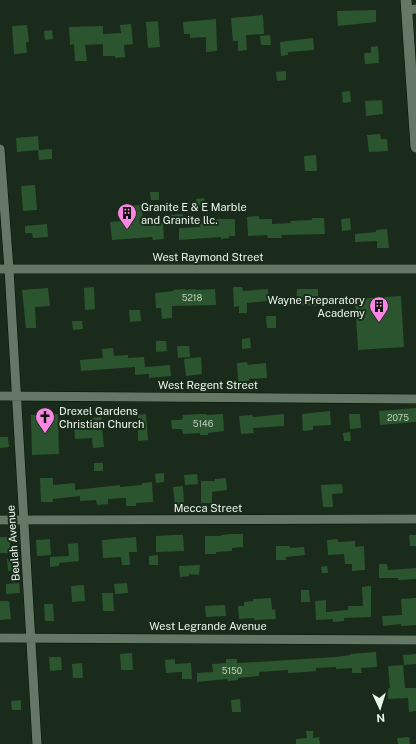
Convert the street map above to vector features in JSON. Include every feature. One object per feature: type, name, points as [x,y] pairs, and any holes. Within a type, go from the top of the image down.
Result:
[{"type":"main road","points":[[410,7],[416,147]]},
{"type":"street","name":"Beulah Avenue","points":[[0,149],[4,269],[15,396],[37,744]]},
{"type":"street","name":"West Raymond Street","points":[[4,269],[416,269]]},
{"type":"street","name":"West Regent Street","points":[[0,396],[416,399]]},
{"type":"street","name":"Mecca Street","points":[[0,520],[416,519]]},
{"type":"street","name":"West Legrande Avenue","points":[[0,638],[416,640]]},
{"type":"building","points":[[376,10],[376,22],[338,26],[337,11]]},
{"type":"building","points":[[263,15],[264,34],[246,35],[247,50],[238,51],[238,41],[233,41],[231,18]]},
{"type":"building","points":[[216,19],[217,51],[206,52],[206,37],[190,38],[190,34],[184,34],[183,22]]},
{"type":"building","points":[[158,21],[160,47],[148,48],[146,22]]},
{"type":"building","points":[[131,24],[133,44],[124,45],[125,57],[115,58],[115,56],[103,56],[103,44],[85,45],[87,61],[75,61],[74,44],[70,45],[69,27],[103,26],[103,34],[121,33],[120,25]]},
{"type":"building","points":[[27,25],[29,42],[26,42],[27,53],[14,54],[12,26]]},
{"type":"building","points":[[52,30],[53,39],[45,40],[44,31]]},
{"type":"building","points":[[270,35],[271,45],[261,45],[260,36]]},
{"type":"building","points":[[313,38],[314,50],[288,52],[288,55],[281,56],[280,42]]},
{"type":"building","points":[[378,46],[379,63],[365,64],[364,53],[371,53],[371,47]]},
{"type":"building","points":[[286,71],[286,80],[277,81],[276,72]]},
{"type":"building","points":[[350,91],[351,102],[343,103],[342,92]]},
{"type":"building","points":[[382,100],[383,114],[366,116],[365,101]]},
{"type":"building","points":[[380,134],[381,139],[387,139],[388,151],[369,152],[367,135]]},
{"type":"building","points":[[38,136],[39,150],[52,149],[52,159],[39,160],[38,150],[17,152],[16,138]]},
{"type":"building","points":[[316,155],[317,171],[305,171],[304,156]]},
{"type":"building","points":[[35,185],[37,210],[23,211],[21,186]]},
{"type":"building","points":[[150,192],[159,192],[159,200],[151,200]]},
{"type":"building","points":[[204,198],[205,206],[197,207],[196,199]]},
{"type":"building","name":"Granite E & E Marble and Granite llc.","points":[[142,205],[143,225],[163,223],[164,239],[153,240],[152,237],[112,240],[110,222],[123,221],[122,206]]},
{"type":"building","points":[[183,214],[183,224],[172,224],[171,215]]},
{"type":"building","points":[[259,216],[259,219],[272,219],[272,224],[312,220],[312,218],[324,218],[325,234],[281,235],[282,238],[268,238],[267,235],[248,236],[247,217]]},
{"type":"building","points":[[350,218],[351,230],[342,231],[341,219]]},
{"type":"building","points":[[235,219],[235,236],[229,236],[229,238],[221,239],[221,237],[179,240],[179,228],[200,227],[200,221]]},
{"type":"building","points":[[47,224],[48,237],[33,238],[32,233],[25,233],[25,226]]},
{"type":"building","points":[[387,229],[389,248],[377,248],[377,241],[355,242],[355,234],[376,232],[376,230]]},
{"type":"building","points":[[94,287],[95,309],[85,310],[84,288]]},
{"type":"building","points":[[233,287],[242,287],[243,291],[268,289],[269,301],[247,303],[247,313],[239,313],[239,306],[234,307]]},
{"type":"building","points":[[48,288],[50,306],[35,307],[36,328],[26,328],[22,290]]},
{"type":"building","points":[[185,289],[215,289],[216,305],[172,306],[172,318],[162,319],[161,308],[156,308],[155,293]]},
{"type":"building","points":[[297,289],[318,289],[318,306],[296,305]]},
{"type":"building","name":"Wayne Preparatory Academy","points":[[401,296],[404,347],[358,350],[355,299]]},
{"type":"building","points":[[129,310],[140,310],[141,321],[130,322]]},
{"type":"building","points":[[266,316],[276,316],[276,328],[267,328]]},
{"type":"building","points":[[72,321],[82,321],[83,329],[73,330]]},
{"type":"building","points":[[250,338],[251,348],[242,349],[242,339]]},
{"type":"building","points":[[156,341],[166,341],[167,351],[156,352]]},
{"type":"building","points":[[177,346],[189,346],[190,357],[178,358]]},
{"type":"building","points":[[113,348],[114,356],[128,355],[128,358],[144,357],[145,367],[170,365],[171,376],[149,378],[149,374],[135,375],[135,367],[81,371],[80,360],[103,358],[102,349]]},
{"type":"building","points":[[201,357],[202,374],[186,376],[184,359]]},
{"type":"building","points":[[247,362],[248,365],[266,363],[267,378],[249,379],[249,381],[238,382],[237,363]]},
{"type":"building","points":[[416,408],[416,422],[380,425],[379,411]]},
{"type":"building","points":[[330,411],[331,425],[313,426],[313,430],[303,431],[302,414]]},
{"type":"building","name":"Drexel Gardens Christian Church","points":[[58,414],[59,454],[32,455],[31,415]]},
{"type":"building","points":[[146,414],[148,440],[138,441],[138,415]]},
{"type":"building","points":[[223,414],[224,431],[208,433],[208,435],[200,435],[200,433],[183,434],[182,429],[172,429],[171,420],[182,420],[183,415]]},
{"type":"building","points":[[284,414],[284,426],[253,428],[254,433],[241,434],[239,416],[252,415],[253,417]]},
{"type":"building","points":[[349,414],[360,414],[361,428],[350,429]]},
{"type":"building","points":[[101,417],[104,447],[93,448],[92,438],[75,439],[74,424],[91,423],[90,418]]},
{"type":"building","points":[[350,432],[351,441],[344,441],[343,433]]},
{"type":"building","points":[[0,437],[8,437],[9,447],[0,448]]},
{"type":"building","points":[[94,463],[103,463],[103,471],[94,471]]},
{"type":"building","points":[[164,473],[164,482],[156,483],[155,474]]},
{"type":"building","points":[[197,474],[198,484],[185,485],[184,475]]},
{"type":"building","points":[[40,478],[53,478],[53,485],[75,483],[75,490],[120,485],[120,487],[142,485],[142,483],[152,482],[153,502],[136,503],[136,506],[126,506],[126,498],[108,499],[108,504],[97,505],[96,500],[80,501],[80,496],[53,499],[53,502],[41,502]]},
{"type":"building","points":[[226,478],[227,490],[212,492],[212,503],[201,503],[201,481],[215,481],[215,479]]},
{"type":"building","points":[[342,484],[343,493],[332,494],[333,507],[323,507],[321,485]]},
{"type":"building","points":[[183,486],[184,505],[175,506],[173,487]]},
{"type":"building","points":[[243,534],[243,547],[232,548],[232,551],[216,552],[216,554],[205,554],[205,536],[221,536]]},
{"type":"building","points":[[183,535],[184,551],[156,552],[156,536]]},
{"type":"building","points":[[409,535],[416,535],[416,546],[410,546]]},
{"type":"building","points":[[0,537],[10,537],[10,553],[0,553]]},
{"type":"building","points":[[136,537],[137,552],[129,552],[130,565],[122,565],[121,557],[103,558],[102,540]]},
{"type":"building","points":[[50,539],[51,555],[37,556],[36,540]]},
{"type":"building","points":[[338,539],[338,542],[355,541],[355,547],[364,546],[365,570],[352,571],[352,564],[345,564],[344,554],[328,555],[327,540]]},
{"type":"building","points":[[78,543],[79,561],[59,563],[59,566],[50,567],[50,557],[69,556],[68,544]]},
{"type":"building","points":[[276,546],[290,546],[290,548],[304,547],[305,555],[286,557],[286,560],[276,560]]},
{"type":"building","points":[[158,555],[158,565],[149,565],[149,556]]},
{"type":"building","points":[[18,558],[19,570],[8,571],[7,559]]},
{"type":"building","points":[[379,564],[387,564],[388,570],[416,568],[416,579],[398,580],[398,578],[379,578]]},
{"type":"building","points":[[200,565],[199,575],[189,574],[189,576],[180,577],[179,566]]},
{"type":"building","points":[[327,566],[328,573],[322,573],[321,567]]},
{"type":"building","points":[[19,583],[20,593],[6,594],[6,584]]},
{"type":"building","points":[[127,583],[128,593],[115,594],[114,584]]},
{"type":"building","points":[[84,585],[85,601],[72,602],[71,586]]},
{"type":"building","points":[[371,586],[371,617],[344,618],[344,621],[333,622],[333,619],[316,620],[315,601],[326,600],[326,612],[348,610],[348,606],[363,606],[362,587]]},
{"type":"building","points":[[301,590],[309,590],[310,602],[301,602]]},
{"type":"building","points":[[102,593],[113,593],[114,611],[103,611]]},
{"type":"building","points":[[271,598],[272,610],[275,609],[276,619],[239,619],[238,606],[244,606],[244,602],[253,601],[253,599]]},
{"type":"building","points":[[416,598],[416,625],[401,626],[401,624],[383,626],[382,616],[402,615],[401,599]]},
{"type":"building","points":[[0,601],[9,601],[11,619],[0,620]]},
{"type":"building","points":[[44,604],[53,604],[54,621],[45,621]]},
{"type":"building","points":[[225,605],[226,616],[206,617],[205,606]]},
{"type":"building","points":[[376,652],[377,667],[361,668],[362,673],[352,673],[352,668],[316,668],[316,671],[288,673],[288,670],[259,672],[259,676],[238,678],[238,680],[228,681],[227,679],[197,682],[197,673],[213,672],[212,664],[226,663],[226,659],[237,659],[237,663],[336,657],[351,655],[350,654]]},
{"type":"building","points":[[132,653],[133,670],[121,670],[120,654]]},
{"type":"building","points":[[416,654],[416,664],[404,665],[403,655]]},
{"type":"building","points":[[49,657],[61,657],[62,670],[50,671]]},
{"type":"building","points":[[175,659],[175,664],[191,663],[192,679],[182,679],[182,672],[166,673],[165,660]]},
{"type":"building","points":[[82,663],[83,678],[73,678],[72,664]]},
{"type":"building","points":[[403,665],[405,688],[416,688],[416,711],[409,712],[408,698],[388,699],[387,689],[390,688],[388,666]]},
{"type":"building","points":[[240,699],[241,712],[232,712],[231,700]]},
{"type":"building","points":[[21,700],[21,710],[12,710],[11,701]]},
{"type":"building","points":[[306,731],[313,731],[313,738],[319,737],[320,744],[296,744],[296,739],[307,738]]},
{"type":"building","points":[[409,737],[410,744],[398,744],[397,738]]},
{"type":"place","name":"Granite E & E Marble and Granite llc.","points":[[127,230]]},
{"type":"place","name":"Wayne Preparatory Academy","points":[[379,323]]},
{"type":"place","name":"Drexel Gardens Christian Church","points":[[45,434]]}]
